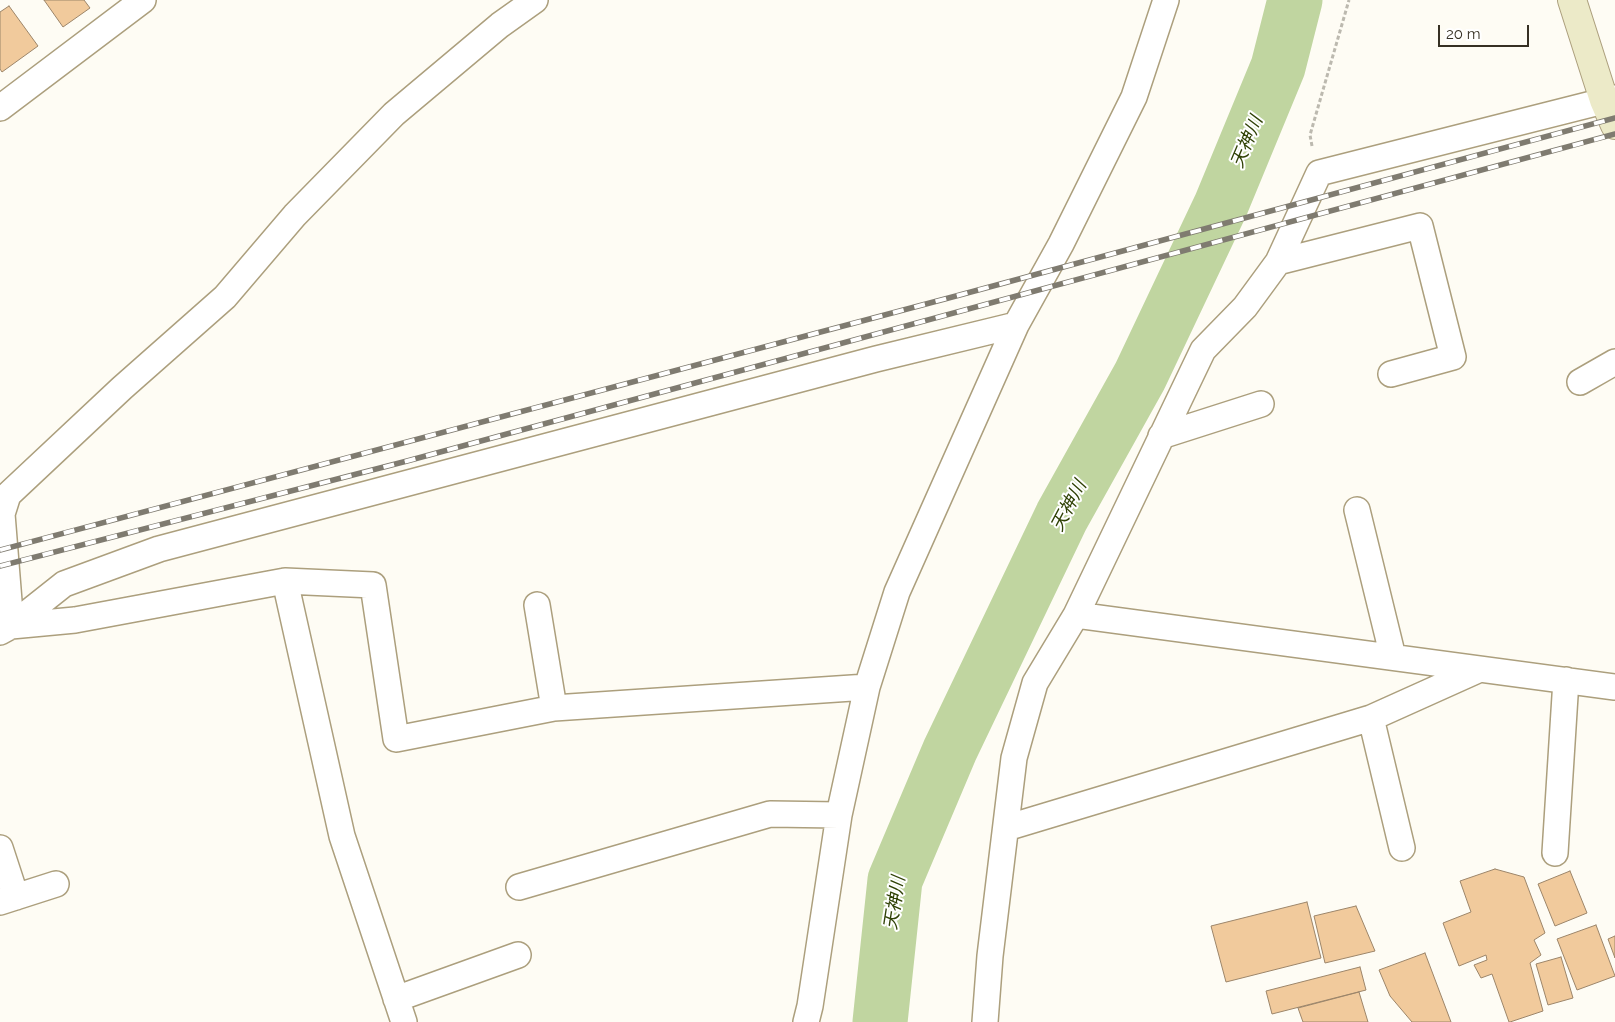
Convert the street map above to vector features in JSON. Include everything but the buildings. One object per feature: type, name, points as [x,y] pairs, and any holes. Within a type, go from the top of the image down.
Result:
[{"type":"main road","points":[[1572,0],[1609,99],[1615,125]]},
{"type":"street","points":[[0,108],[115,8],[143,0]]},
{"type":"street","points":[[6,629],[2,514],[4,494],[225,297],[295,215],[394,114],[500,25],[535,0]]},
{"type":"street","points":[[806,1022],[839,815],[867,687],[897,592],[1016,325],[1062,244],[1134,97],[1166,0]]},
{"type":"street","points":[[985,1022],[990,956],[1014,758],[1035,683],[1076,615],[1203,350],[1245,307],[1278,262],[1319,173],[1609,99]]},
{"type":"street","points":[[1278,262],[1420,226],[1452,357],[1390,374]]},
{"type":"street","points":[[6,629],[64,584],[159,549],[876,359],[1016,325]]},
{"type":"street","points":[[1580,382],[1615,362]]},
{"type":"street","points":[[1161,436],[1261,404]]},
{"type":"street","points":[[1357,510],[1393,657]]},
{"type":"street","points":[[6,629],[75,620],[285,581],[373,585],[396,739],[554,708],[867,687]]},
{"type":"street","points":[[285,581],[342,836],[400,1011],[518,955]]},
{"type":"street","points":[[537,605],[554,708]]},
{"type":"street","points":[[1076,615],[1615,687]]},
{"type":"street","points":[[1006,828],[1371,718],[1480,669]]},
{"type":"street","points":[[1555,854],[1566,680]]},
{"type":"street","points":[[1371,718],[1402,848]]},
{"type":"street","points":[[519,887],[770,814],[839,815]]},
{"type":"street","points":[[0,848],[8,900],[56,884]]},
{"type":"path","points":[[1319,173],[1310,135],[1349,0]]},
{"type":"waterway","name":"天神川","points":[[880,1022],[895,880],[950,750],[1062,516],[1140,376],[1221,205],[1278,67],[1295,0]]},
{"type":"railway","points":[[0,550],[956,296],[1615,118]]},
{"type":"railway","points":[[0,566],[407,461],[1615,134]]}]
